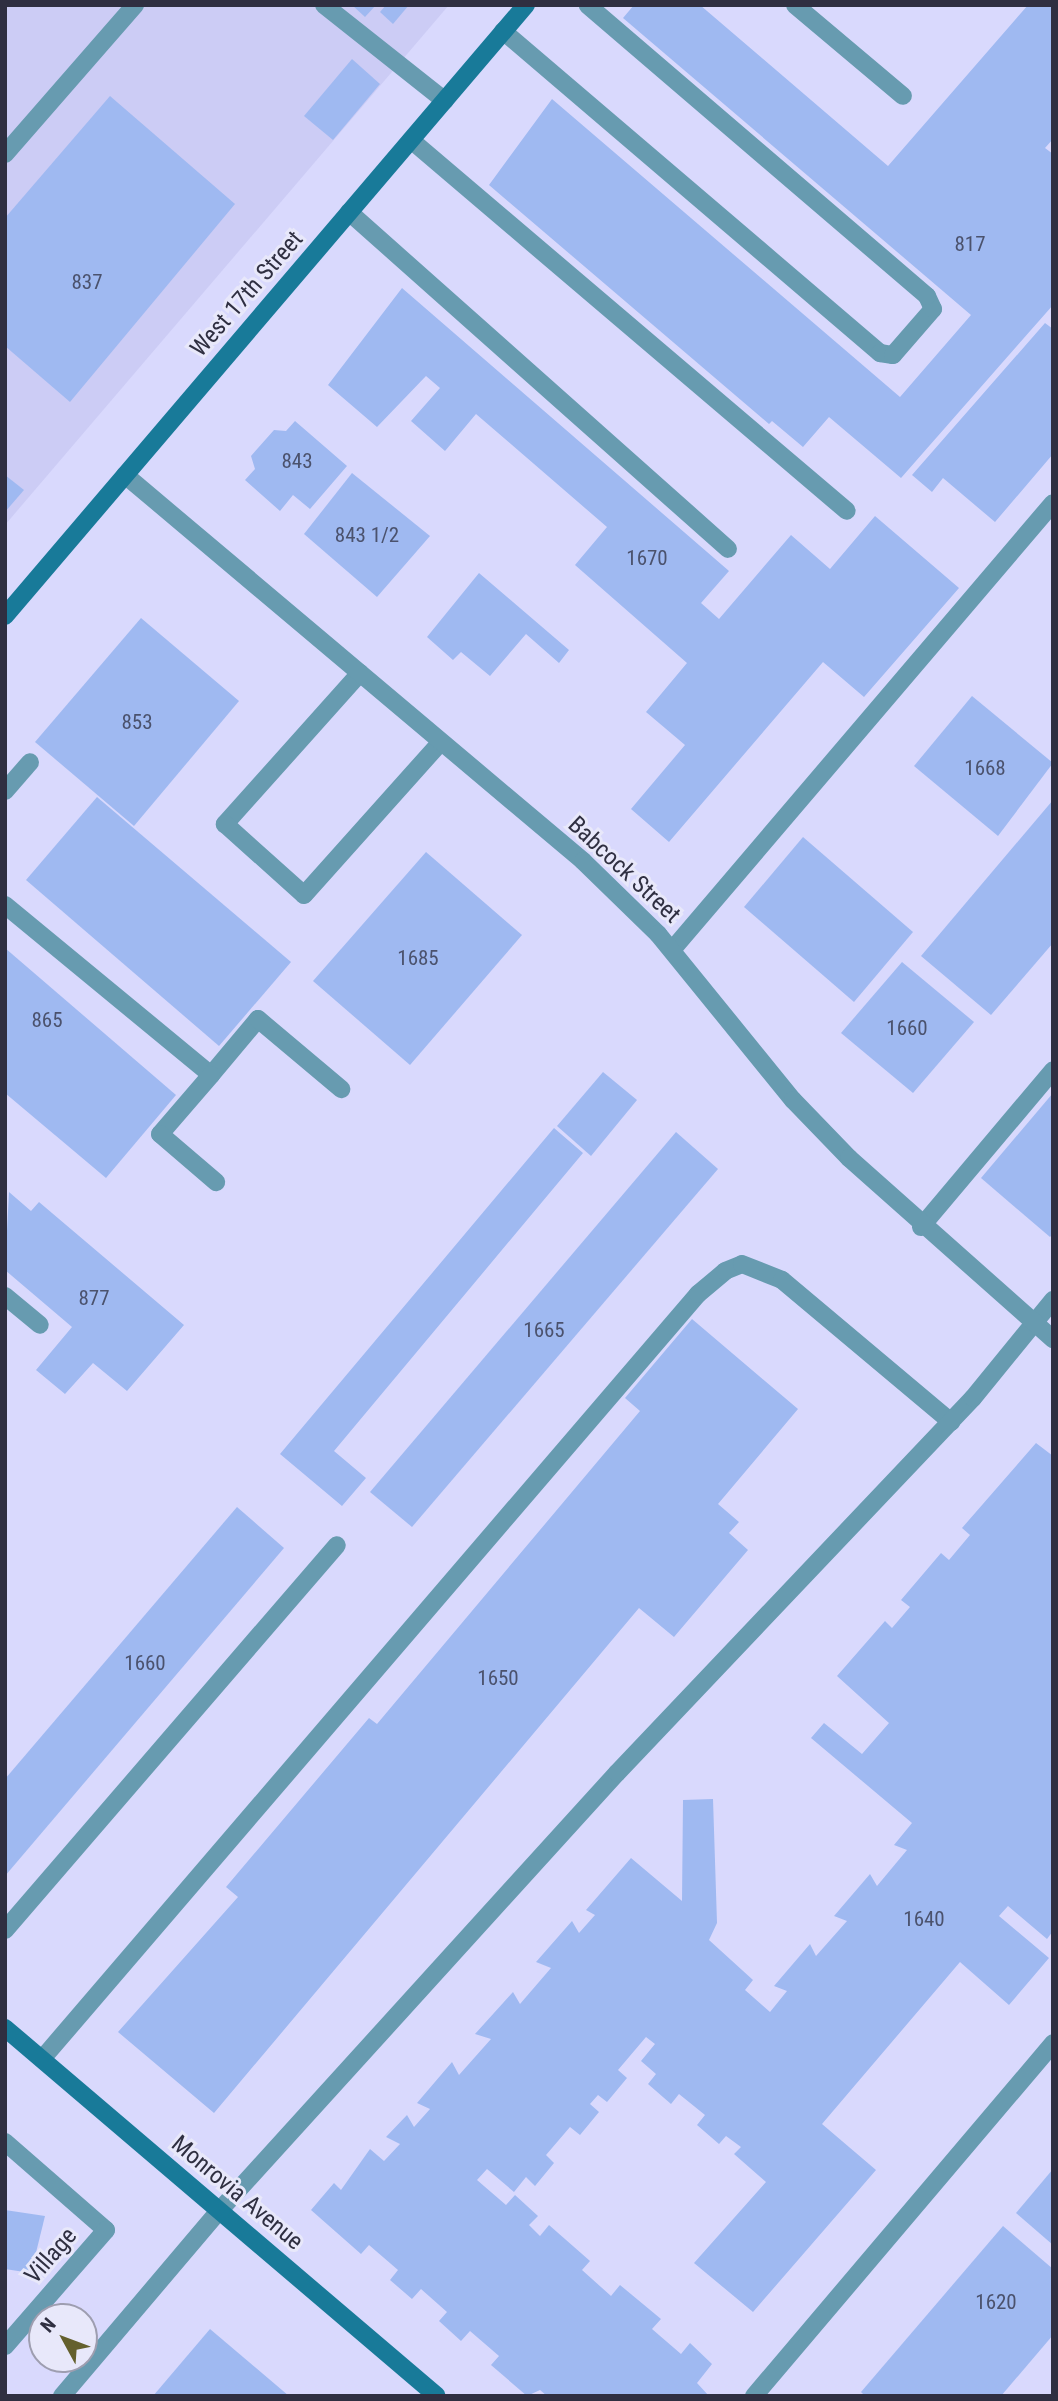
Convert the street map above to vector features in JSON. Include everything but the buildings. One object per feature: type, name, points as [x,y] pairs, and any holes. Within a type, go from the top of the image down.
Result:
[{"type":"street","points":[[5,153],[135,5]]},
{"type":"street","points":[[324,5],[445,101]]},
{"type":"street","name":"West 17th Street","points":[[5,616],[526,5]]},
{"type":"street","points":[[503,31],[880,353],[893,355],[933,309],[928,296],[588,5]]},
{"type":"street","points":[[796,5],[903,96]]},
{"type":"street","points":[[411,140],[847,511]]},
{"type":"street","points":[[349,212],[728,549]]},
{"type":"street","name":"Babcock Street","points":[[125,475],[583,861],[672,950],[793,1100],[920,1227],[1053,1339]]},
{"type":"street","points":[[672,950],[1053,503]]},
{"type":"street","points":[[360,673],[225,824],[304,895],[441,742]]},
{"type":"street","points":[[5,791],[30,762]]},
{"type":"street","points":[[5,905],[211,1075]]},
{"type":"street","points":[[216,1182],[160,1134],[258,1019],[341,1089]]},
{"type":"street","points":[[920,1227],[1053,1070]]},
{"type":"street","points":[[42,2059],[698,1294],[725,1271],[742,1264],[782,1280],[951,1422]]},
{"type":"street","points":[[5,1296],[40,1325]]},
{"type":"street","points":[[62,2396],[220,2210],[617,1773],[951,1422],[1053,1300]]},
{"type":"street","points":[[5,1930],[337,1545]]},
{"type":"street","name":"Monrovia Avenue","points":[[5,2028],[438,2396]]},
{"type":"street","points":[[754,2396],[1053,2043]]},
{"type":"street","name":"Village","points":[[5,2142],[106,2230],[5,2346]]},
{"type":"shaded area","points":[[5,5],[449,5],[5,525]]}]
